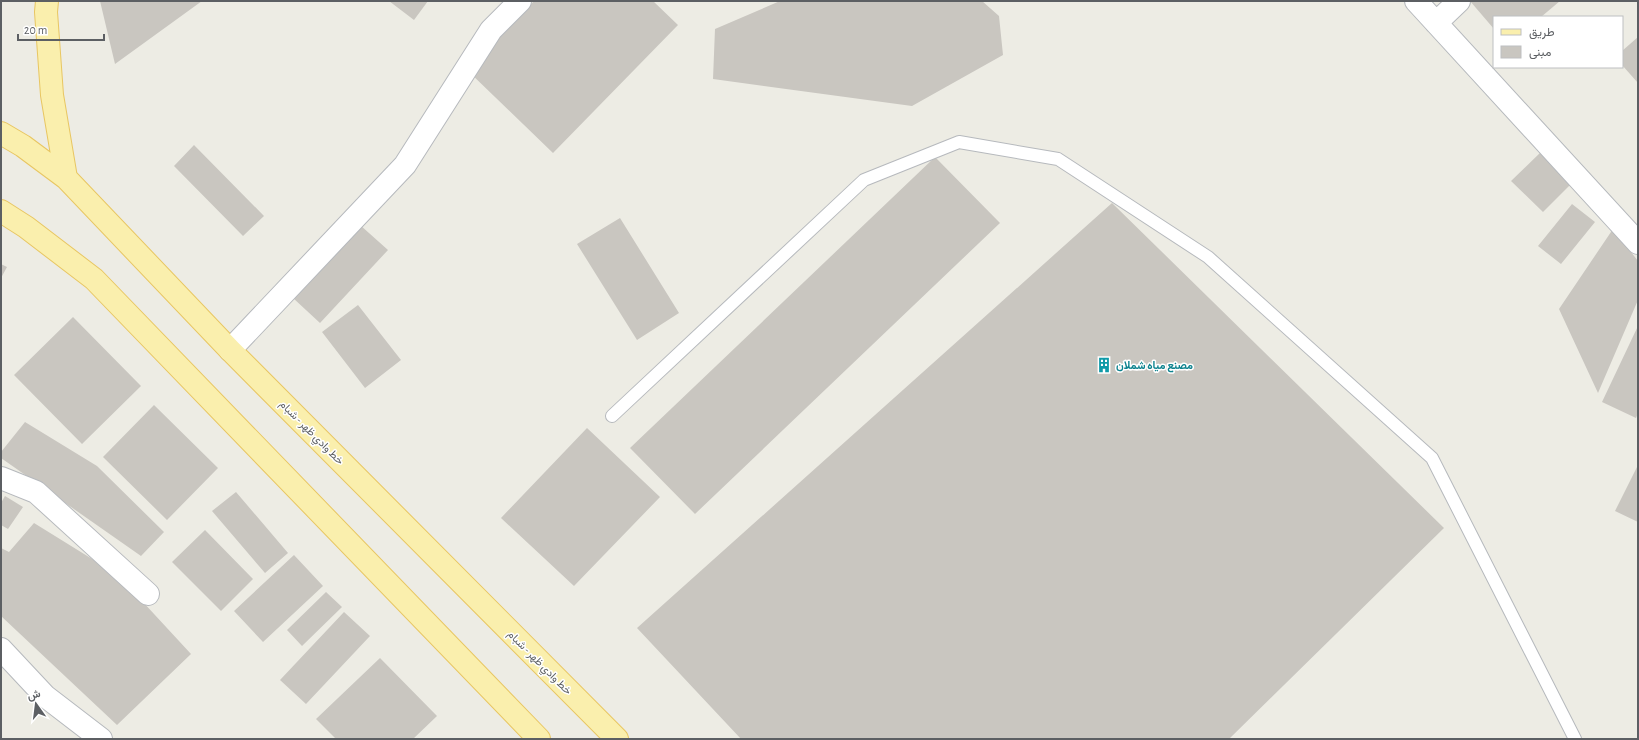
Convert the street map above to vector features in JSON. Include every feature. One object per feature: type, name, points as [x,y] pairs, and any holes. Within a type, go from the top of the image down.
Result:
[{"type":"main road","points":[[47,1],[46,12],[52,95],[66,178]]},
{"type":"main road","name":"خط وادي ظهر - شبام","points":[[1,133],[23,146],[66,178],[230,350],[617,739]]},
{"type":"main road","points":[[1,211],[26,227],[94,279],[539,739]]},
{"type":"street","points":[[230,350],[405,165],[492,30],[520,1]]},
{"type":"street","points":[[1416,1],[1636,237]]},
{"type":"street","points":[[1436,23],[1459,1]]},
{"type":"street","points":[[1,478],[36,492],[148,594]]},
{"type":"street","points":[[1,650],[45,696],[101,739]]},
{"type":"lane","points":[[612,416],[864,180],[959,142],[1058,159],[1208,257],[1432,458],[1575,739]]},
{"type":"building","points":[[100,1],[202,1],[115,64]]},
{"type":"building","points":[[389,1],[428,1],[414,20]]},
{"type":"building","points":[[534,1],[653,1],[678,25],[553,153],[467,70]]},
{"type":"building","points":[[780,1],[982,1],[999,16],[1003,55],[912,106],[713,79],[715,29]]},
{"type":"building","points":[[1470,1],[1560,1],[1542,16],[1493,16],[1493,28]]},
{"type":"building","points":[[1638,37],[1638,83],[1623,66],[1623,50]]},
{"type":"building","points":[[194,145],[264,216],[243,236],[174,166]]},
{"type":"building","points":[[1542,151],[1573,182],[1543,212],[1511,181]]},
{"type":"building","points":[[935,157],[1000,223],[695,514],[630,448]]},
{"type":"building","name":"مصنع مياه شملان","points":[[1112,203],[1444,528],[1229,739],[741,739],[637,628]]},
{"type":"building","points":[[1572,204],[1595,222],[1561,264],[1538,246]]},
{"type":"building","points":[[620,218],[679,313],[637,340],[577,244]]},
{"type":"building","points":[[360,225],[388,250],[320,323],[293,298]]},
{"type":"building","points":[[1613,229],[1638,261],[1638,300],[1598,393],[1559,309]]},
{"type":"building","points":[[1,264],[7,267],[1,278]]},
{"type":"building","points":[[358,305],[401,360],[365,388],[322,332]]},
{"type":"building","points":[[73,317],[141,386],[82,444],[14,375]]},
{"type":"building","points":[[1638,326],[1638,413],[1636,418],[1602,402]]},
{"type":"building","points":[[154,405],[218,468],[167,520],[103,457]]},
{"type":"building","points":[[25,422],[97,466],[164,532],[141,556],[1,458],[1,452]]},
{"type":"building","points":[[587,428],[660,497],[574,586],[501,518]]},
{"type":"building","points":[[1638,465],[1638,522],[1615,511]]},
{"type":"building","points":[[236,492],[288,553],[265,573],[212,511]]},
{"type":"building","points":[[5,496],[23,507],[8,529],[1,525],[1,503]]},
{"type":"building","points":[[34,523],[118,575],[191,654],[117,725],[1,616],[1,548],[9,552]]},
{"type":"building","points":[[205,530],[253,579],[221,611],[172,562]]},
{"type":"building","points":[[294,555],[323,586],[263,642],[234,611]]},
{"type":"building","points":[[326,592],[342,607],[302,646],[287,630]]},
{"type":"building","points":[[344,612],[370,636],[306,704],[280,680]]},
{"type":"building","points":[[380,658],[437,716],[413,739],[336,739],[316,719]]},
{"type":"place","name":"مصنع مياه شملان","points":[[1104,365]]}]
